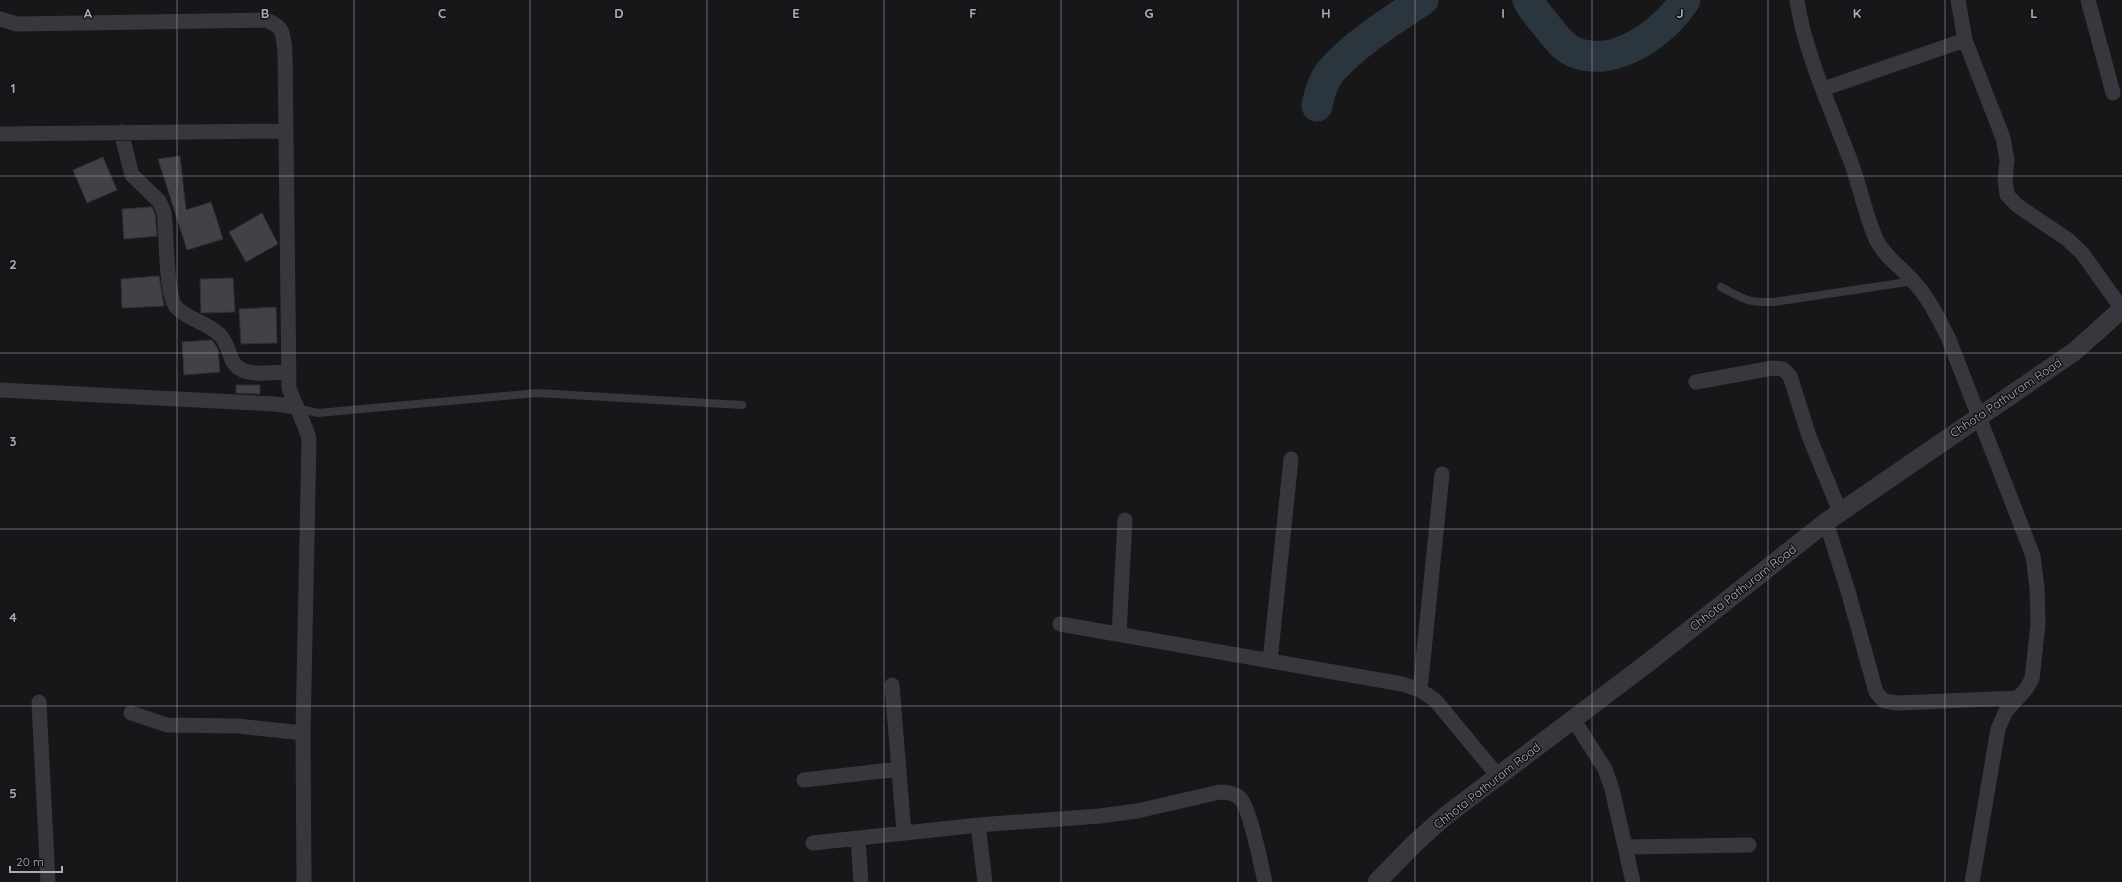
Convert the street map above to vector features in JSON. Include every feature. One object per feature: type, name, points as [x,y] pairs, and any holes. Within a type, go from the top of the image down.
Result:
[{"type":"street","points":[[1797,0],[1799,17],[1877,240],[1888,257],[1914,281],[1930,303],[1948,338],[2033,556],[2037,588],[2038,624],[2034,669],[2032,679],[2006,711],[1998,728],[1972,882]]},
{"type":"street","points":[[1958,0],[1965,40],[2003,138],[2007,160],[2005,180],[2007,195],[2018,206],[2067,239],[2082,253],[2122,309]]},
{"type":"street","points":[[2088,0],[2113,94]]},
{"type":"street","points":[[0,20],[17,24],[266,20],[277,24],[282,31],[285,53],[289,388],[296,407],[304,422],[309,439],[303,733],[304,882]]},
{"type":"street","points":[[1823,89],[1965,40]]},
{"type":"street","points":[[0,134],[285,131]]},
{"type":"street","points":[[121,132],[132,175],[159,201],[164,212],[170,294],[175,307],[185,315],[217,332],[222,337],[235,366],[242,371],[288,372]]},
{"type":"street","name":"Chhota Pathuram Road","points":[[1377,882],[1414,844],[1444,817],[1833,517],[2075,350],[2122,309]]},
{"type":"street","points":[[1696,382],[1773,368],[1783,369],[1790,376],[1833,517],[1848,591],[1876,692],[1884,701],[1897,703],[2018,698]]},
{"type":"street","points":[[0,390],[274,404],[296,407]]},
{"type":"street","points":[[1270,661],[1291,459]]},
{"type":"street","points":[[1420,690],[1442,474]]},
{"type":"street","points":[[1119,634],[1126,520]]},
{"type":"street","points":[[1060,624],[1402,684],[1420,690],[1435,700],[1498,776]]},
{"type":"street","points":[[892,685],[904,833]]},
{"type":"street","points":[[39,702],[48,882]]},
{"type":"street","points":[[131,713],[167,725],[238,726],[303,733]]},
{"type":"street","points":[[1573,719],[1605,769],[1612,789],[1633,882]]},
{"type":"street","points":[[804,780],[899,769]]},
{"type":"street","points":[[813,842],[978,825],[1137,811],[1220,792],[1228,792],[1241,799],[1245,806],[1265,882]]},
{"type":"street","points":[[978,825],[985,882]]},
{"type":"street","points":[[858,838],[862,882]]},
{"type":"street","points":[[1626,847],[1749,845]]},
{"type":"lane","points":[[1721,287],[1746,301],[1766,302],[1914,281]]},
{"type":"lane","points":[[296,407],[318,413],[537,393],[742,405]]},
{"type":"building","points":[[180,156],[186,210],[211,202],[223,239],[187,250],[158,159]]},
{"type":"building","points":[[103,157],[117,190],[87,203],[73,170]]},
{"type":"building","points":[[152,207],[155,214],[157,236],[124,239],[122,209]]},
{"type":"building","points":[[262,213],[278,244],[246,262],[229,232]]},
{"type":"building","points":[[159,276],[164,306],[122,308],[121,279]]},
{"type":"building","points":[[233,278],[235,312],[201,313],[200,279]]},
{"type":"building","points":[[276,307],[277,343],[241,344],[239,309]]},
{"type":"building","points":[[212,340],[218,349],[220,372],[184,375],[182,342]]},
{"type":"building","points":[[236,385],[260,385],[260,394],[236,393]]},
{"type":"waterway","points":[[1317,106],[1325,80],[1340,61],[1374,33],[1423,0]]},
{"type":"waterway","points":[[1528,0],[1536,13],[1562,44],[1574,52],[1589,56],[1605,56],[1621,52],[1637,45],[1664,24],[1685,0]]}]
